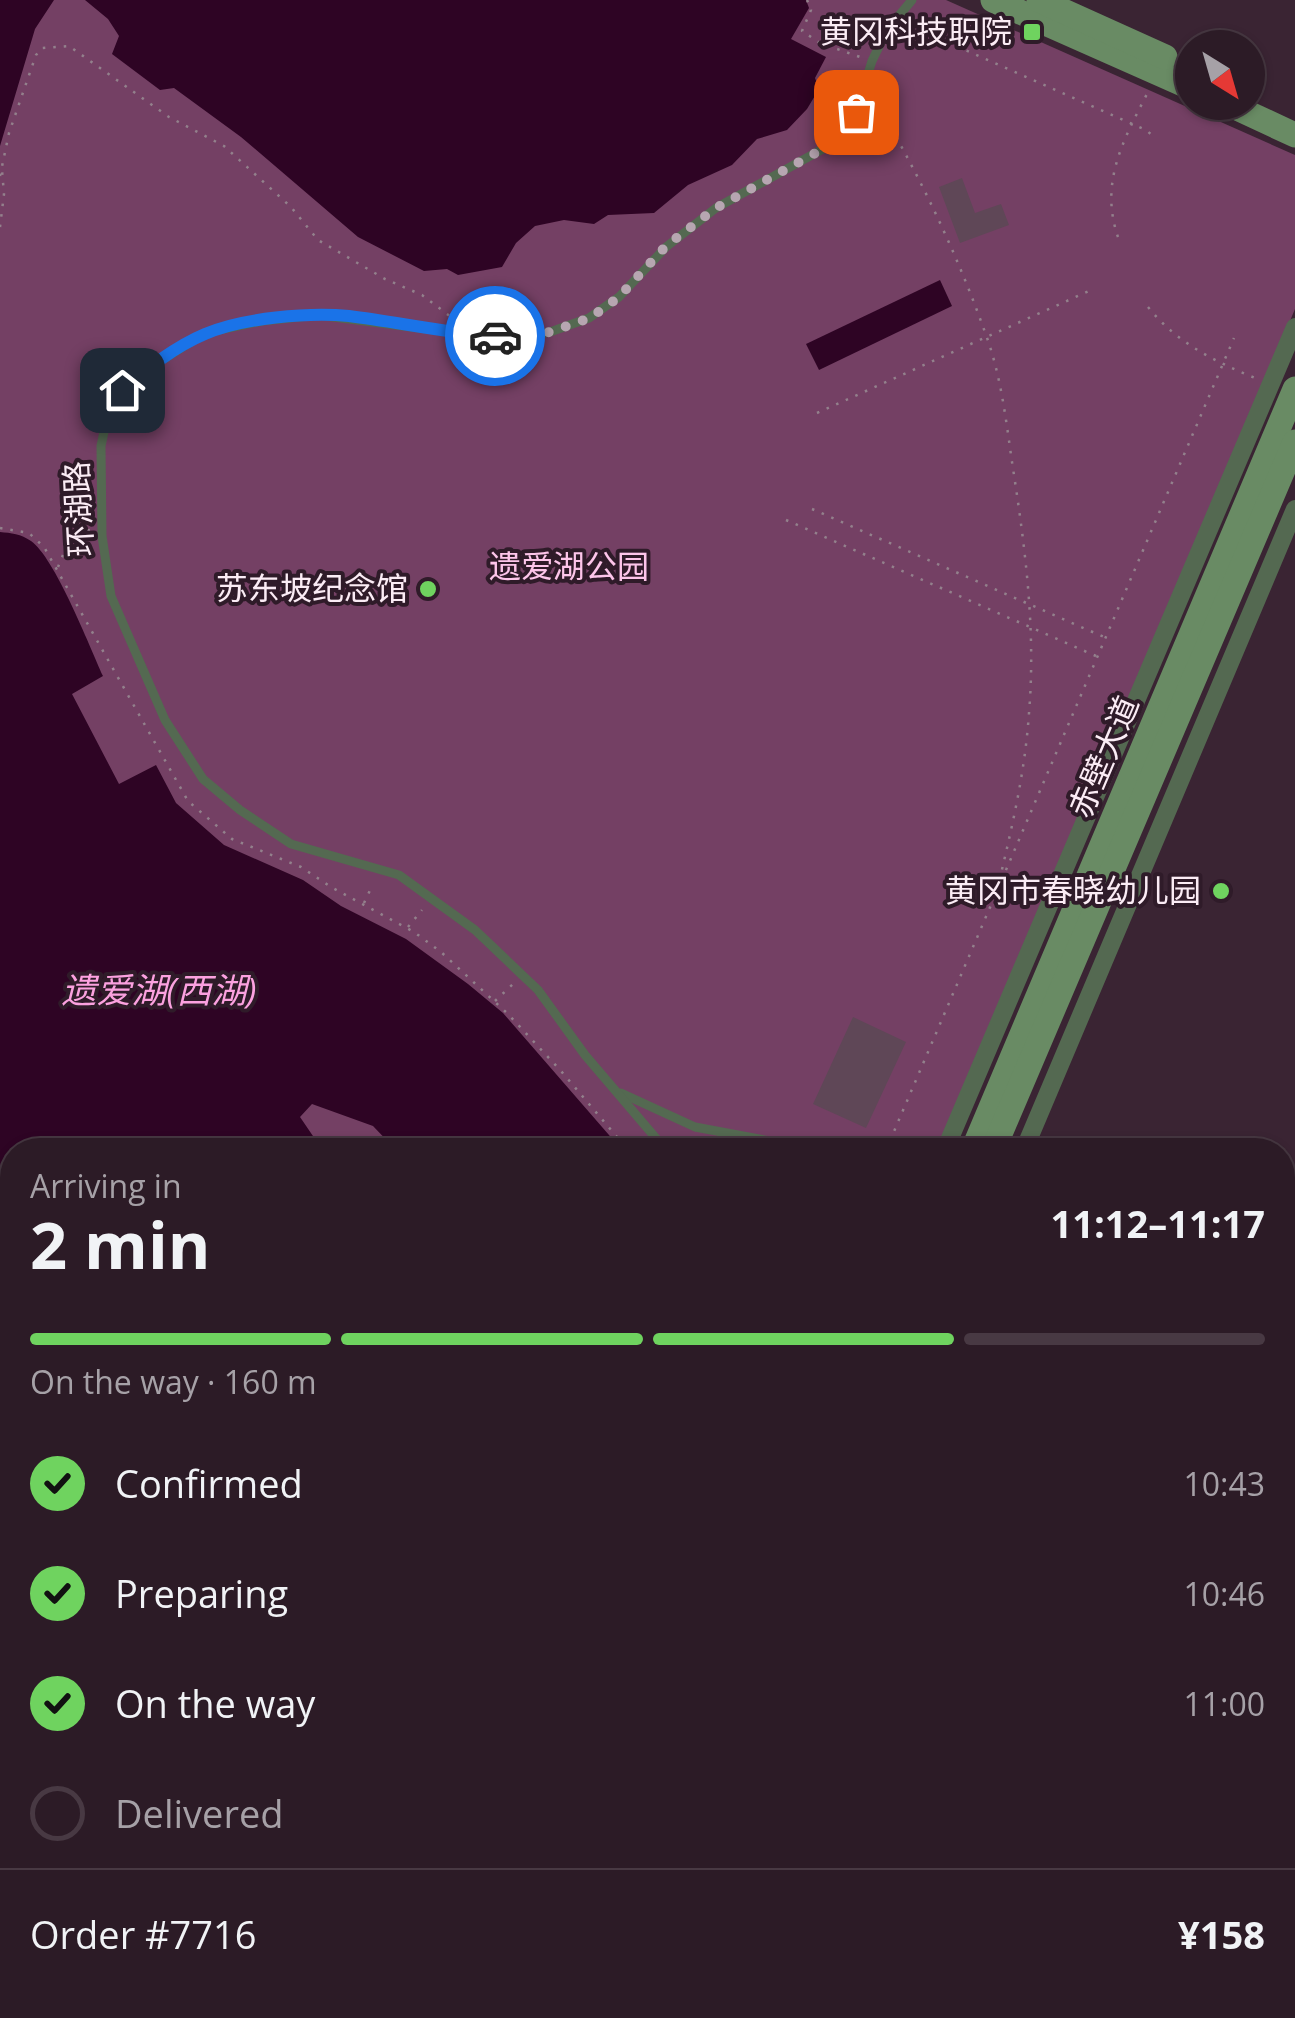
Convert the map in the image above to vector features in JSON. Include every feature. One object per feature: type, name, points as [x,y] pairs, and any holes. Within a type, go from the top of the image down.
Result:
[{"type":"main road","points":[[992,0],[1175,80]]},
{"type":"main road","points":[[1039,0],[1175,62]]},
{"type":"main road","points":[[1265,107],[1292,125]]},
{"type":"main road","points":[[1265,116],[1292,125]]},
{"type":"main road","name":"赤壁大道","points":[[978,1138],[1283,386]]},
{"type":"main road","name":"赤壁大道","points":[[998,1138],[1295,442]]},
{"type":"street","points":[[950,1138],[1283,386],[1295,327]]},
{"type":"street","points":[[1029,1138],[1295,509]]},
{"type":"lane","name":"环湖路","points":[[656,1138],[585,1055],[538,990],[475,930],[399,874],[291,844],[240,810],[203,778],[165,720],[111,596],[102,528],[100,446],[107,418],[122,390],[145,370],[205,333],[318,314],[472,334],[528,336],[550,332],[604,309],[666,246],[716,208],[839,140],[856,112],[872,61],[912,0]]},
{"type":"lane","points":[[617,1091],[695,1126],[756,1138]]},
{"type":"path","points":[[808,0],[811,10],[802,32],[820,43],[872,61]]},
{"type":"path","points":[[896,19],[1153,136]]},
{"type":"path","points":[[0,176],[9,133],[36,55],[42,48],[68,46],[168,117],[224,146],[291,207],[318,240],[371,272],[422,295],[472,334]]},
{"type":"path","points":[[1118,236],[1112,221],[1111,178],[1118,152],[1158,73]]},
{"type":"path","points":[[864,83],[911,166],[987,336],[1000,386],[1022,522],[1031,628],[1030,712],[1023,774],[996,892]]},
{"type":"path","points":[[0,227],[2,168]]},
{"type":"path","points":[[817,413],[1089,291]]},
{"type":"path","points":[[1148,307],[1178,338],[1223,364],[1283,386]]},
{"type":"path","points":[[891,1138],[1234,338]]},
{"type":"path","points":[[812,509],[1106,638]]},
{"type":"path","points":[[786,520],[1098,657]]},
{"type":"path","points":[[57,568],[72,533],[102,528]]},
{"type":"path","points":[[363,904],[381,869]]},
{"type":"path","points":[[407,928],[432,898]]},
{"type":"path","points":[[495,1002],[522,975]]},
{"type":"green space","name":"遗爱湖公园","points":[[0,0],[946,0],[1175,102],[1175,120],[1216,120],[1295,155],[1295,309],[943,1138],[0,1138]]},
{"type":"water","points":[[0,0],[54,0],[35,29],[0,146]]},
{"type":"water","points":[[85,0],[806,0],[809,8],[791,39],[826,57],[815,78],[819,89],[787,130],[757,139],[732,165],[688,185],[654,213],[608,215],[594,224],[564,220],[535,226],[516,243],[502,267],[458,275],[447,269],[424,271],[358,237],[241,137],[174,88],[160,90],[112,54],[119,36],[108,19]]},
{"type":"water","points":[[940,280],[952,306],[819,370],[806,344]]},
{"type":"water","name":"遗爱湖(西湖)","points":[[0,532],[23,537],[40,550],[71,603],[103,676],[72,694],[119,784],[156,765],[176,803],[224,845],[303,880],[341,906],[406,939],[503,1013],[612,1138],[384,1138],[373,1126],[312,1104],[300,1117],[314,1138],[0,1138]]},
{"type":"building","points":[[962,178],[975,213],[1001,204],[1009,225],[960,243],[939,187]]},
{"type":"building","points":[[853,1017],[906,1042],[866,1128],[813,1104]]},
{"type":"way so far","points":[[495,336],[550,332],[590,318],[619,297],[666,246],[716,208],[839,140],[856,112]]},
{"type":"place","name":"黄冈科技职院","points":[[1032,32]]},
{"type":"place","name":"苏东坡纪念馆","points":[[428,589]]},
{"type":"place","name":"黄冈市春晓幼儿园","points":[[1221,891]]},
{"type":"route","points":[[122,390],[145,370],[205,333],[262,321],[318,314],[495,336]]}]
